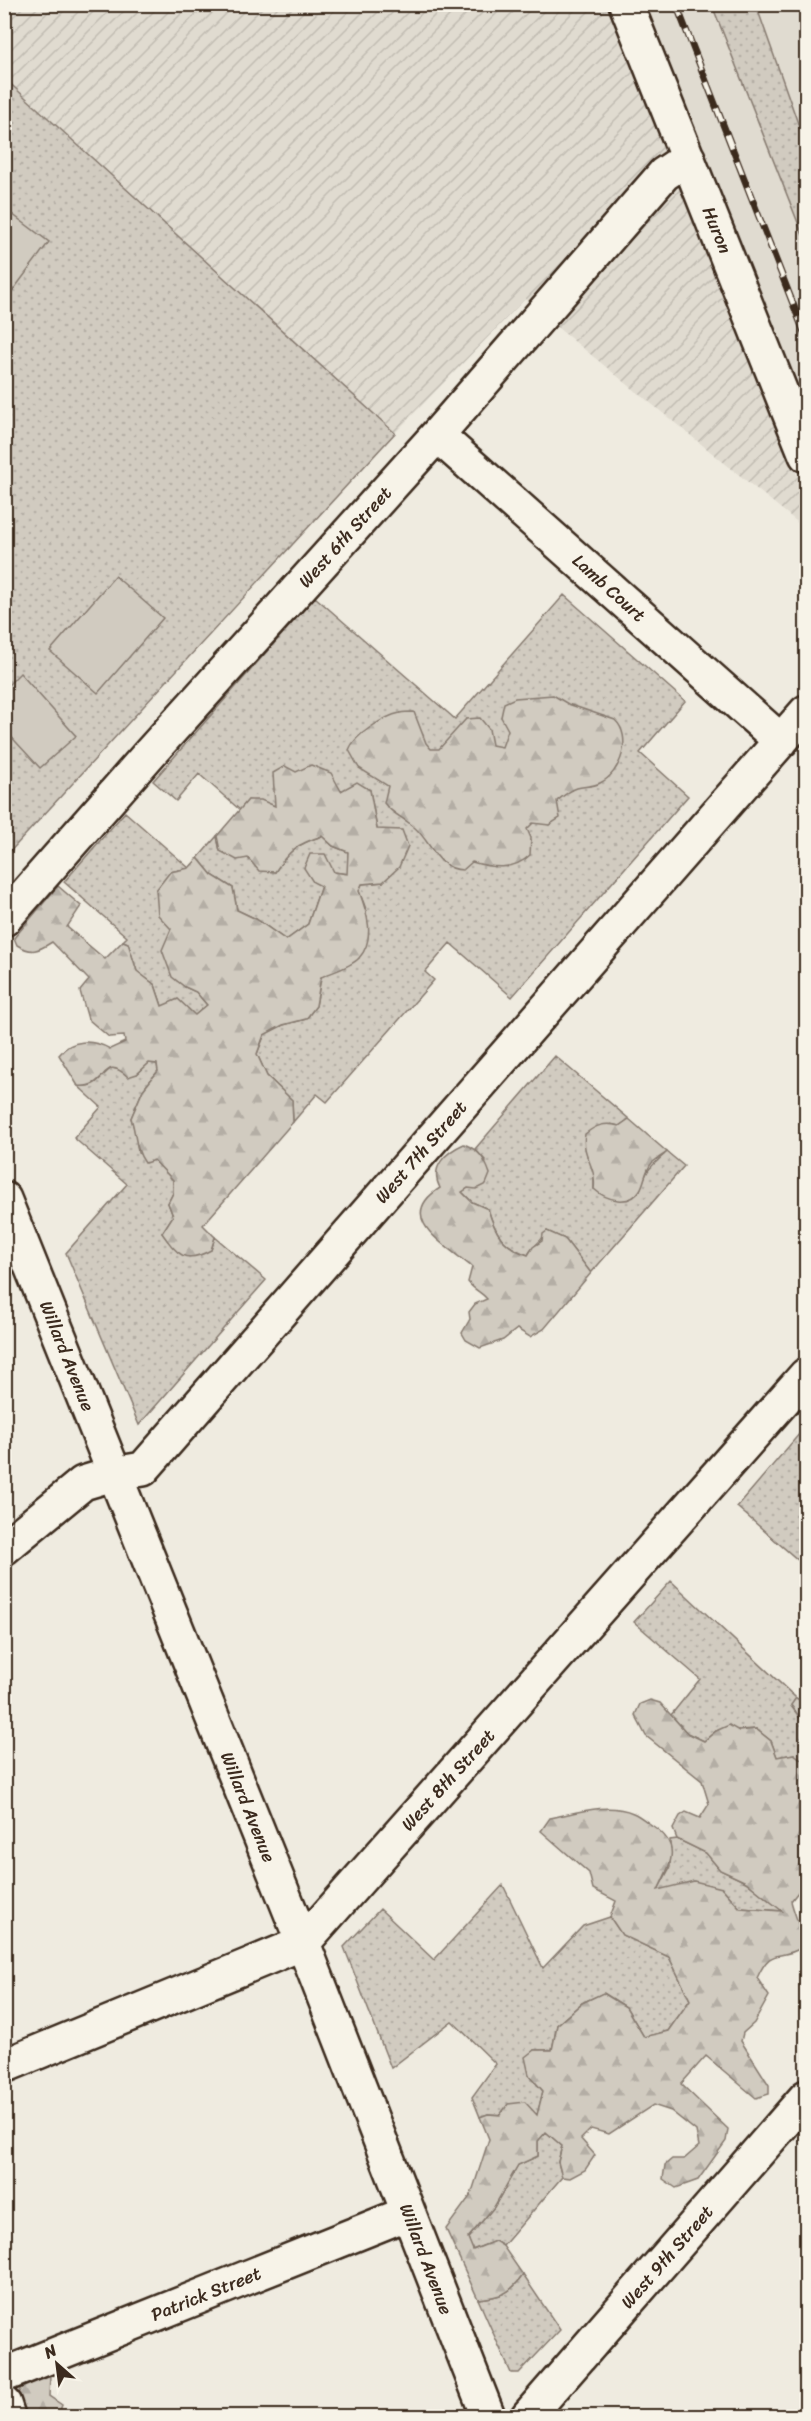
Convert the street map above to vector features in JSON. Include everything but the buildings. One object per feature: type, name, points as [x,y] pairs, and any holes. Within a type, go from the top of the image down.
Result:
[{"type":"street","name":"Huron","points":[[627,4],[807,455]]},
{"type":"street","name":"West 6th Street","points":[[4,919],[150,753],[437,435],[664,174],[688,158]]},
{"type":"street","name":"Lamb Court","points":[[437,435],[781,741]]},
{"type":"street","name":"West 7th Street","points":[[4,1548],[83,1483],[113,1474],[143,1469],[807,712]]},
{"type":"street","name":"Willard Avenue","points":[[4,1199],[303,1943],[488,2416]]},
{"type":"street","name":"West 8th Street","points":[[4,2066],[303,1943],[807,1375]]},
{"type":"street","name":"West 9th Street","points":[[528,2416],[807,2097]]},
{"type":"street","name":"Patrick Street","points":[[4,2375],[408,2213]]},
{"type":"street","points":[[4,2404],[8,2416]]},
{"type":"shaded area","points":[[4,5],[610,5],[806,497],[806,529],[525,299],[395,433],[5,78]]},
{"type":"shaded area","points":[[637,5],[712,5],[806,243],[806,426]]},
{"type":"shaded area","points":[[756,5],[806,5],[806,146]]},
{"type":"green space","points":[[712,5],[756,5],[806,146],[806,243]]},
{"type":"green space","points":[[4,78],[395,433],[5,857],[4,857]]},
{"type":"green space","points":[[4,208],[49,242],[5,301],[4,301]]},
{"type":"green space","points":[[115,576],[163,618],[98,693],[50,651]]},
{"type":"green space","points":[[564,595],[685,701],[640,753],[688,796],[512,997],[450,943],[425,972],[434,980],[327,1102],[317,1094],[293,1122],[292,1100],[267,1076],[257,1054],[265,1034],[283,1025],[306,1019],[316,1006],[321,977],[359,958],[366,909],[359,891],[362,884],[383,882],[370,790],[341,791],[275,806],[248,800],[240,810],[199,774],[176,801],[153,781],[315,597],[455,719]]},
{"type":"green space","points":[[20,673],[76,736],[40,768],[5,730],[5,688]]},
{"type":"green space","points":[[553,695],[568,704],[615,720],[623,736],[622,754],[614,771],[607,778],[591,786],[574,789],[557,801],[560,818],[549,825],[533,823],[527,829],[531,838],[530,855],[510,866],[495,867],[472,862],[463,870],[446,865],[414,827],[387,807],[384,803],[388,786],[359,768],[349,750],[363,732],[379,722],[394,715],[411,712],[414,712],[426,743],[431,749],[439,749],[466,719],[480,718],[489,729],[492,745],[502,747],[508,730],[501,717],[504,703],[515,698]]},
{"type":"green space","points":[[311,765],[331,773],[341,791],[357,782],[370,790],[377,829],[402,830],[408,846],[399,867],[383,882],[362,884],[359,891],[367,916],[369,934],[364,951],[359,958],[346,967],[321,977],[316,1006],[306,1019],[283,1025],[264,1035],[257,1054],[267,1076],[292,1100],[293,1122],[203,1225],[215,1237],[211,1250],[188,1257],[177,1252],[162,1233],[173,1216],[168,1203],[173,1193],[173,1180],[154,1160],[145,1163],[137,1147],[131,1118],[143,1090],[158,1071],[157,1064],[149,1063],[137,1074],[128,1077],[113,1068],[95,1082],[78,1086],[59,1055],[70,1046],[82,1042],[96,1043],[110,1049],[125,1042],[124,1036],[109,1037],[88,1019],[80,991],[89,980],[52,942],[39,949],[27,950],[17,945],[14,938],[58,886],[81,906],[67,927],[105,959],[123,941],[128,943],[137,971],[155,985],[162,1006],[178,999],[195,1015],[207,1005],[196,992],[172,977],[162,950],[171,929],[158,915],[156,890],[170,872],[189,868],[198,858],[212,875],[233,888],[237,910],[256,919],[286,940],[308,924],[321,886],[313,882],[304,868],[310,854],[325,854],[334,872],[347,874],[348,852],[333,846],[322,836],[294,849],[275,872],[259,871],[248,858],[237,860],[220,851],[217,836],[248,800],[261,800],[275,806],[273,773],[285,766],[296,772]]},
{"type":"green space","points":[[125,812],[189,868],[170,872],[171,929],[185,987],[196,992],[207,1005],[195,1015],[162,1006],[155,985],[137,972],[128,943],[123,941],[127,937],[64,882]]},
{"type":"green space","points":[[217,836],[220,851],[248,858],[275,872],[295,849],[322,836],[333,846],[348,852],[348,874],[334,872],[321,886],[308,924],[286,940],[256,919],[237,910],[233,888],[212,875],[198,858]]},
{"type":"green space","points":[[555,1056],[629,1119],[619,1126],[611,1124],[587,1156],[594,1168],[594,1189],[640,1190],[647,1172],[667,1152],[684,1166],[591,1273],[565,1239],[547,1231],[528,1255],[512,1248],[497,1232],[488,1209],[472,1202],[462,1192],[468,1188],[486,1161],[475,1149]]},
{"type":"green space","points":[[149,1063],[157,1064],[158,1071],[143,1090],[131,1118],[138,1153],[154,1160],[173,1180],[173,1193],[168,1203],[173,1216],[162,1233],[168,1241],[211,1250],[215,1237],[266,1280],[139,1425],[66,1253],[127,1184],[74,1138],[101,1107],[78,1086],[94,1084],[112,1068],[137,1074]]},
{"type":"green space","points":[[629,1119],[667,1152],[650,1166],[642,1187],[636,1195],[624,1200],[611,1199],[594,1189],[593,1174],[585,1149],[585,1134],[601,1125],[619,1126]]},
{"type":"green space","points":[[464,1144],[481,1156],[490,1174],[486,1184],[476,1189],[468,1188],[462,1192],[472,1202],[488,1209],[501,1238],[512,1248],[528,1255],[533,1247],[542,1241],[543,1234],[547,1231],[565,1239],[591,1273],[544,1329],[530,1337],[517,1329],[503,1340],[480,1348],[466,1340],[462,1333],[470,1319],[469,1312],[475,1304],[487,1299],[468,1282],[472,1267],[429,1230],[423,1220],[422,1210],[427,1199],[440,1188],[437,1173],[441,1161],[451,1151]]},
{"type":"green space","points":[[806,1426],[806,1567],[737,1507]]},
{"type":"green space","points":[[671,1581],[796,1698],[791,1706],[806,1726],[806,1763],[794,1754],[777,1757],[771,1741],[756,1729],[716,1731],[704,1741],[687,1733],[671,1715],[700,1679],[634,1622]]},
{"type":"green space","points":[[796,1698],[806,1703],[806,1726],[791,1705]]},
{"type":"green space","points":[[650,1700],[660,1703],[687,1733],[704,1741],[716,1731],[729,1725],[739,1731],[756,1729],[771,1741],[777,1757],[794,1754],[806,1763],[806,1882],[791,1901],[803,1947],[772,1958],[762,1968],[757,1978],[769,1996],[754,2023],[743,2033],[741,2041],[769,2085],[769,2094],[756,2098],[706,2056],[681,2084],[728,2129],[726,2141],[698,2180],[676,2188],[663,2179],[665,2165],[672,2159],[684,2159],[699,2146],[696,2131],[671,2111],[653,2105],[609,2134],[591,2129],[581,2139],[595,2155],[585,2170],[570,2178],[562,2177],[558,2162],[562,2146],[546,2132],[538,2141],[538,2156],[518,2165],[494,2207],[468,2238],[473,2250],[495,2241],[503,2246],[523,2275],[504,2293],[478,2299],[446,2229],[471,2195],[489,2139],[480,2117],[488,2114],[500,2115],[508,2104],[525,2102],[537,2115],[543,2091],[529,2075],[525,2057],[534,2050],[552,2050],[557,2025],[582,2003],[603,1993],[626,2007],[644,2037],[668,2031],[690,2000],[669,1957],[622,1935],[610,1917],[616,1901],[593,1889],[589,1873],[541,1831],[550,1818],[603,1808],[633,1813],[662,1833],[671,1848],[670,1864],[658,1890],[694,1881],[722,1888],[740,1908],[782,1911],[746,1882],[720,1870],[706,1853],[677,1839],[673,1829],[680,1816],[686,1812],[700,1818],[709,1804],[702,1781],[646,1736],[635,1715],[640,1704]]},
{"type":"green space","points":[[677,1839],[706,1853],[720,1870],[746,1882],[783,1911],[740,1908],[722,1888],[658,1890],[670,1867],[670,1840]]},
{"type":"green space","points":[[503,1885],[543,1968],[583,1926],[610,1917],[622,1935],[669,1957],[690,2000],[668,2031],[644,2037],[626,2007],[604,1993],[582,2003],[557,2025],[552,2050],[534,2050],[529,2075],[543,2091],[537,2116],[488,2114],[480,2117],[472,2097],[496,2064],[452,2021],[391,2068],[344,1947],[380,1909],[434,1960]]},
{"type":"green space","points":[[546,2132],[562,2146],[558,2162],[562,2177],[503,2246],[495,2241],[472,2250],[468,2238],[494,2207],[518,2165],[538,2156],[538,2141]]},
{"type":"green space","points":[[523,2275],[560,2330],[519,2373],[511,2373],[478,2299],[504,2293]]},
{"type":"green space","points":[[50,2376],[49,2396],[62,2405],[58,2416],[17,2416],[16,2399],[25,2383],[35,2377]]},
{"type":"railway","points":[[676,4],[806,337]]}]
